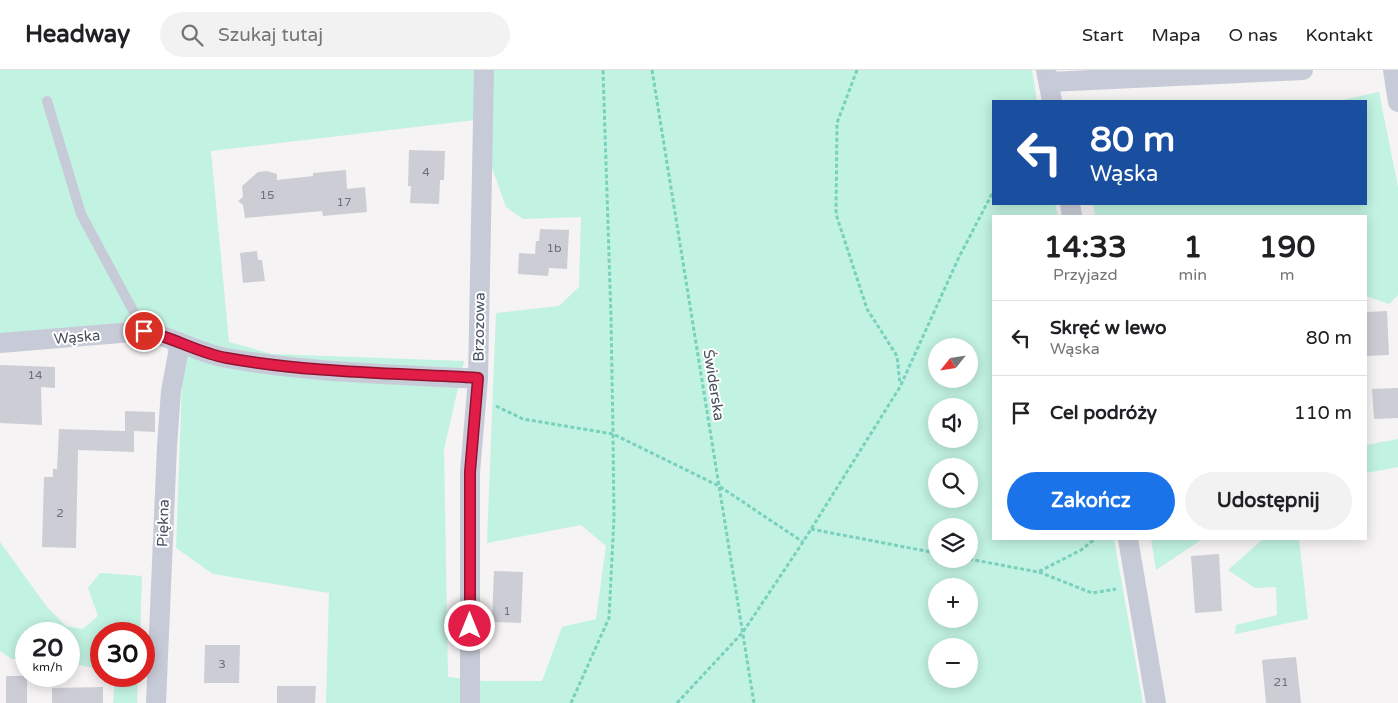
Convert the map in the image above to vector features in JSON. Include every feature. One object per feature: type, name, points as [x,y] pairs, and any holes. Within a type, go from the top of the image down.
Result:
[{"type":"street","name":"Brzozowa","points":[[470,703],[470,472],[477,387],[484,70]]},
{"type":"street","points":[[1049,84],[1303,70]]},
{"type":"street","points":[[1393,70],[1398,102]]},
{"type":"street","name":"Wąska","points":[[0,343],[144,331],[163,335],[224,358],[277,366],[477,387]]},
{"type":"street","name":"Piękna","points":[[156,703],[167,446],[171,390],[180,343]]},
{"type":"street","points":[[1128,540],[1156,703]]},
{"type":"lane","points":[[47,101],[81,214],[144,331]]},
{"type":"path","points":[[571,703],[610,618],[614,517],[613,434],[603,70]]},
{"type":"path","name":"Świderska","points":[[652,70],[754,703]]},
{"type":"path","points":[[857,70],[836,123],[836,214],[867,310],[897,356],[900,387]]},
{"type":"path","points":[[677,703],[743,632],[811,529],[900,387],[959,257],[992,194]]},
{"type":"path","points":[[477,387],[523,418],[613,434],[719,486],[802,542]]},
{"type":"path","points":[[811,529],[928,551]]},
{"type":"path","points":[[1038,572],[1081,550],[1094,540]]},
{"type":"path","points":[[978,561],[1038,572],[1092,593],[1136,585]]},
{"type":"green space","points":[[0,70],[1032,70],[1037,100],[992,100],[992,205],[1055,205],[1058,215],[992,215],[992,540],[1114,540],[1143,703],[326,703],[329,593],[213,574],[176,548],[182,383],[160,333],[0,351]],"holes":[[[475,120],[506,207],[523,219],[581,217],[579,287],[559,306],[496,313],[487,543],[581,525],[606,546],[596,619],[562,627],[542,681],[485,681],[448,677],[444,450],[464,361],[272,354],[229,342],[211,151]]]},
{"type":"green space","points":[[1379,92],[1398,187],[1398,295],[1389,304],[1367,296],[1367,215],[1095,215],[1093,205],[1367,205],[1367,100],[1343,100]]},
{"type":"green space","points":[[1398,439],[1398,467],[1367,473],[1367,445]]},
{"type":"green space","points":[[1151,540],[1201,540],[1156,570]]},
{"type":"green space","points":[[1262,540],[1299,540],[1308,619],[1235,634],[1236,625],[1277,615],[1276,587],[1255,588],[1228,570]]},
{"type":"green space","points":[[0,542],[47,607],[62,622],[15,622],[15,659],[0,651]]},
{"type":"green space","points":[[100,573],[142,576],[140,622],[91,622],[98,616],[88,588]]},
{"type":"green space","points":[[90,623],[90,667],[80,665],[80,628],[83,629]]},
{"type":"green space","points":[[114,687],[138,687],[137,703],[113,703]]},
{"type":"building","points":[[409,150],[445,151],[444,180],[440,180],[439,204],[410,203],[411,186],[408,186]]},
{"type":"building","points":[[346,170],[347,189],[365,187],[367,212],[323,216],[322,211],[245,218],[243,205],[238,201],[243,197],[242,186],[258,172],[267,171],[277,174],[277,180],[313,176],[313,173]]},
{"type":"building","points":[[540,229],[569,230],[567,269],[549,268],[548,276],[518,274],[519,253],[535,254],[536,241],[539,241]]},
{"type":"building","points":[[257,251],[258,260],[262,260],[265,281],[243,283],[240,253]]},
{"type":"building","points":[[1387,311],[1389,355],[1367,356],[1367,312]]},
{"type":"building","points":[[0,365],[55,367],[55,388],[41,387],[42,425],[0,423]]},
{"type":"building","points":[[1398,388],[1398,418],[1374,419],[1372,389]]},
{"type":"building","points":[[125,411],[155,412],[155,432],[134,431],[134,452],[78,450],[76,548],[42,547],[44,477],[53,477],[53,469],[57,469],[59,429],[125,431]]},
{"type":"building","points":[[1219,554],[1222,611],[1195,613],[1191,556]]},
{"type":"building","points":[[494,571],[523,572],[521,623],[492,622]]},
{"type":"building","points":[[205,645],[240,645],[239,683],[204,683]]},
{"type":"building","points":[[1296,657],[1301,703],[1266,703],[1262,660]]},
{"type":"building","points":[[6,676],[15,676],[15,687],[27,687],[27,703],[6,703]]},
{"type":"building","points":[[277,686],[316,686],[315,703],[277,703]]},
{"type":"building","points":[[103,687],[103,703],[52,703],[52,688]]},
{"type":"route","points":[[144,331],[163,335],[224,358],[277,366],[478,378],[470,472],[470,626]]}]
